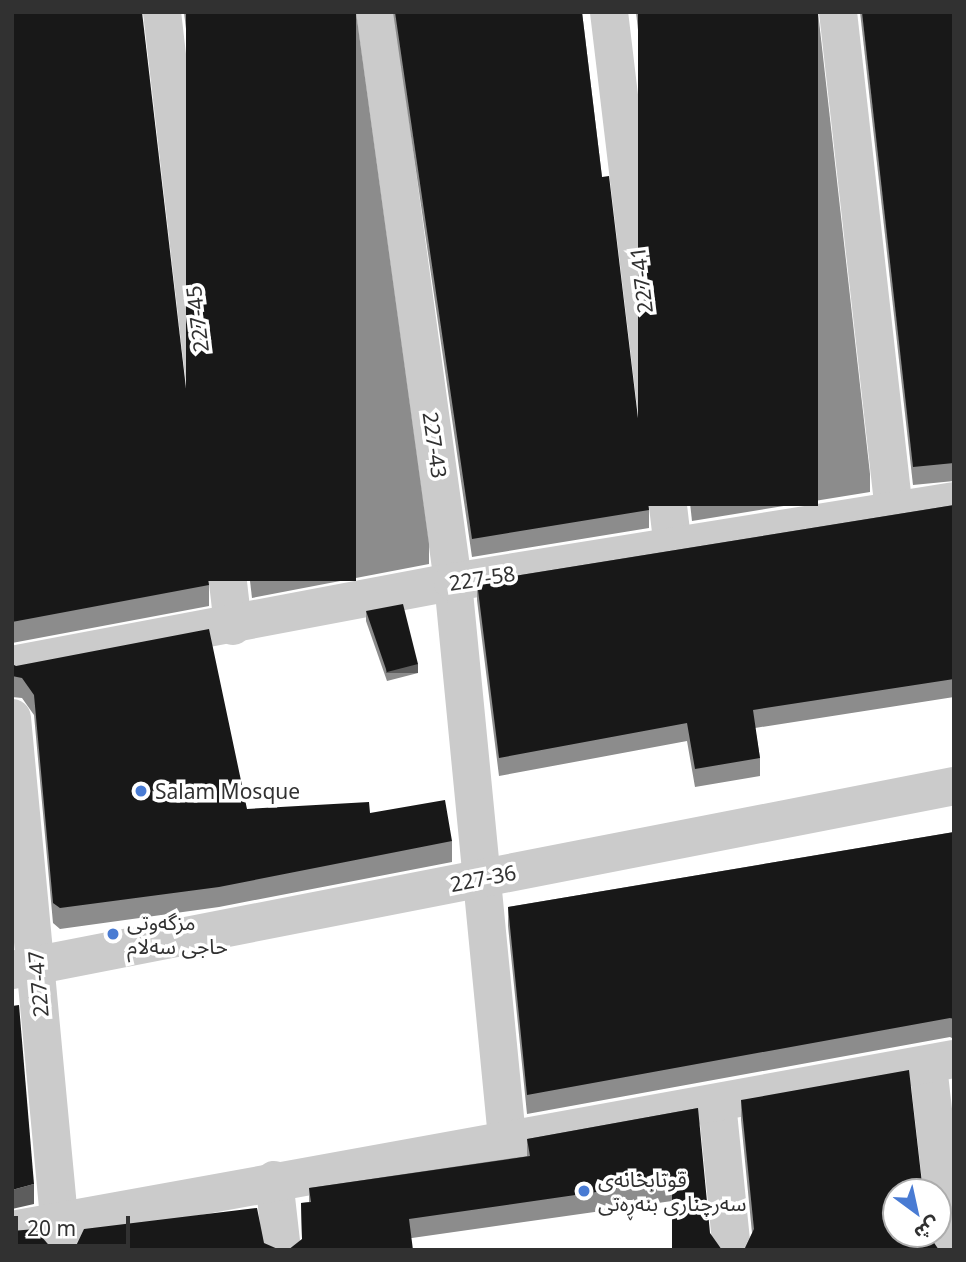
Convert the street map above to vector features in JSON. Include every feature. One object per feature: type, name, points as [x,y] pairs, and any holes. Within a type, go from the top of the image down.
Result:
[{"type":"street","name":"227-45","points":[[162,12],[233,626]]},
{"type":"street","name":"227-43","points":[[375,12],[453,582],[478,878],[507,1138]]},
{"type":"street","name":"227-41","points":[[608,12],[673,548]]},
{"type":"street","points":[[838,12],[894,511]]},
{"type":"street","name":"227-58","points":[[12,666],[453,582],[954,501]]},
{"type":"street","name":"227-47","points":[[12,718],[25,967],[61,1236]]},
{"type":"street","name":"227-36","points":[[25,967],[954,786]]},
{"type":"street","points":[[12,1230],[61,1236],[274,1180],[941,1063],[949,1250]]},
{"type":"street","points":[[717,1103],[732,1250]]},
{"type":"street","points":[[274,1180],[282,1250]]},
{"type":"building","points":[[12,12],[142,12],[209,585],[12,622]]},
{"type":"building","points":[[186,12],[356,12],[356,581],[186,581]]},
{"type":"building","points":[[395,12],[582,12],[602,177],[609,176],[649,510],[472,539]]},
{"type":"building","points":[[638,12],[818,12],[818,506],[638,506]]},
{"type":"building","points":[[862,12],[954,12],[954,463],[913,467]]},
{"type":"building","points":[[954,505],[954,679],[753,710],[760,758],[695,769],[687,723],[499,758],[477,582]]},
{"type":"building","points":[[403,604],[418,664],[387,672],[366,611]]},
{"type":"building","name":"Salam Mosque","points":[[209,629],[247,809],[369,802],[370,813],[445,800],[452,841],[219,887],[60,908],[53,903],[34,695],[22,678],[12,676],[12,664],[16,666]]},
{"type":"building","points":[[954,832],[954,1019],[527,1095],[508,907]]},
{"type":"building","points":[[19,1005],[34,1184],[12,1190],[12,1006]]},
{"type":"building","points":[[909,1070],[921,1178],[882,1178],[882,1248],[939,1250],[740,1250],[745,1248],[754,1229],[741,1100]]},
{"type":"building","points":[[698,1108],[710,1233],[722,1250],[672,1250],[672,1181],[409,1219],[413,1250],[288,1250],[302,1239],[301,1203],[311,1202],[309,1188],[530,1156],[527,1139]]},
{"type":"building","points":[[257,1208],[264,1243],[280,1250],[60,1250],[75,1248],[84,1229]]},
{"type":"building","points":[[35,1229],[53,1250],[12,1250],[12,1231]]},
{"type":"place","name":"Salam Mosque","points":[[141,791]]},
{"type":"place","name":"مزگەوتی حاجی سەلام","points":[[113,934]]},
{"type":"place","name":"قوتابخانەی سەرچناری بنەڕەتی","points":[[584,1191]]}]
